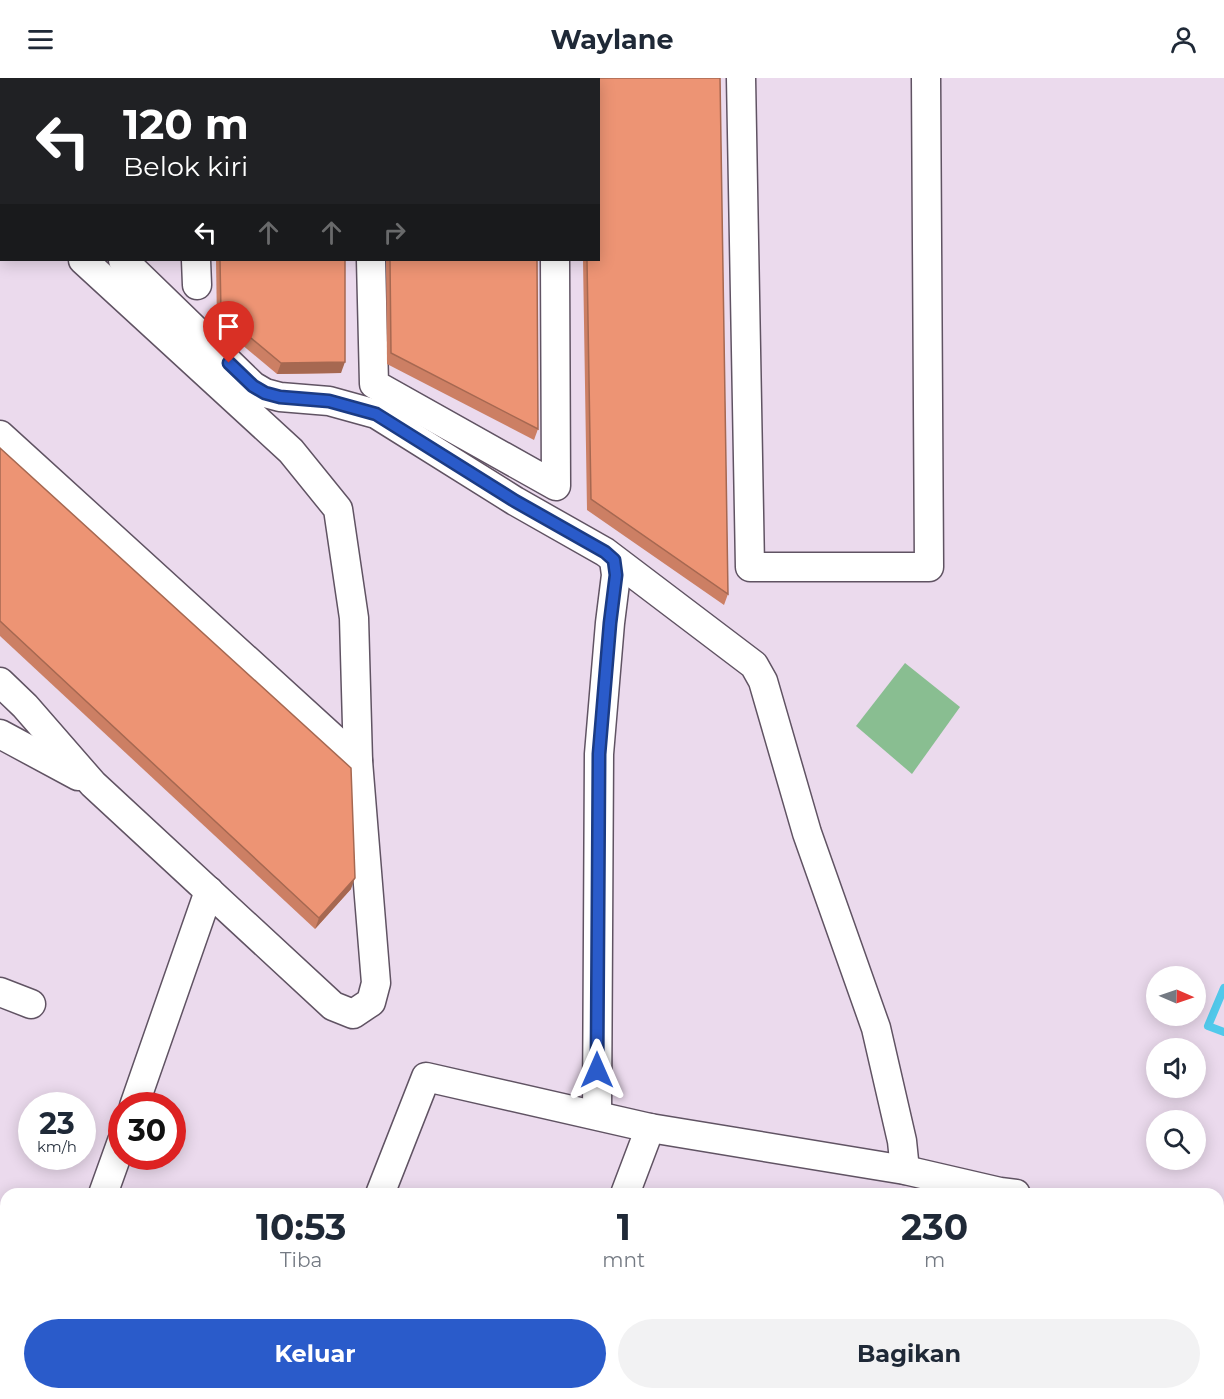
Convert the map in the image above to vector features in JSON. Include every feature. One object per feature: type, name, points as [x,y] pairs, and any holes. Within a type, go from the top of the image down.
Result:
[{"type":"street","points":[[741,78],[750,567],[928,567],[926,78]]},
{"type":"street","points":[[0,682],[25,706],[93,784],[333,1006],[353,1014],[371,1002],[376,983],[358,761],[354,618],[338,509],[291,451],[84,261]]},
{"type":"street","points":[[124,261],[253,386],[265,393],[280,397],[329,401],[376,414],[515,501],[605,552],[754,665],[763,681],[807,833],[876,1028],[902,1142],[905,1170]]},
{"type":"street","points":[[371,261],[374,384],[556,486],[555,261]]},
{"type":"street","points":[[0,435],[358,761]]},
{"type":"street","points":[[597,1115],[599,754],[616,575],[614,560]]},
{"type":"street","points":[[0,734],[93,784]]},
{"type":"street","points":[[139,1092],[209,891]]},
{"type":"street","points":[[0,992],[31,1005]]},
{"type":"street","points":[[382,1188],[426,1077],[650,1128],[905,1170],[983,1188]]},
{"type":"street","points":[[627,1188],[650,1128]]},
{"type":"street","points":[[105,1188],[112,1170]]},
{"type":"green space","points":[[905,663],[960,707],[912,774],[856,726]]},
{"type":"building","points":[[600,78],[720,78],[728,594],[591,499],[587,261],[600,261]]},
{"type":"building","points":[[220,261],[345,261],[345,362],[281,363],[221,313]]},
{"type":"building","points":[[390,261],[537,261],[538,429],[391,353]]},
{"type":"building","points":[[0,448],[351,768],[355,878],[319,918],[0,621]]},
{"type":"waterway","points":[[1224,988],[1208,1026],[1224,1032]]},
{"type":"route","points":[[229,363],[253,386],[265,393],[280,397],[329,401],[376,414],[515,501],[605,552],[614,560],[616,575],[599,754],[597,1070]]}]
